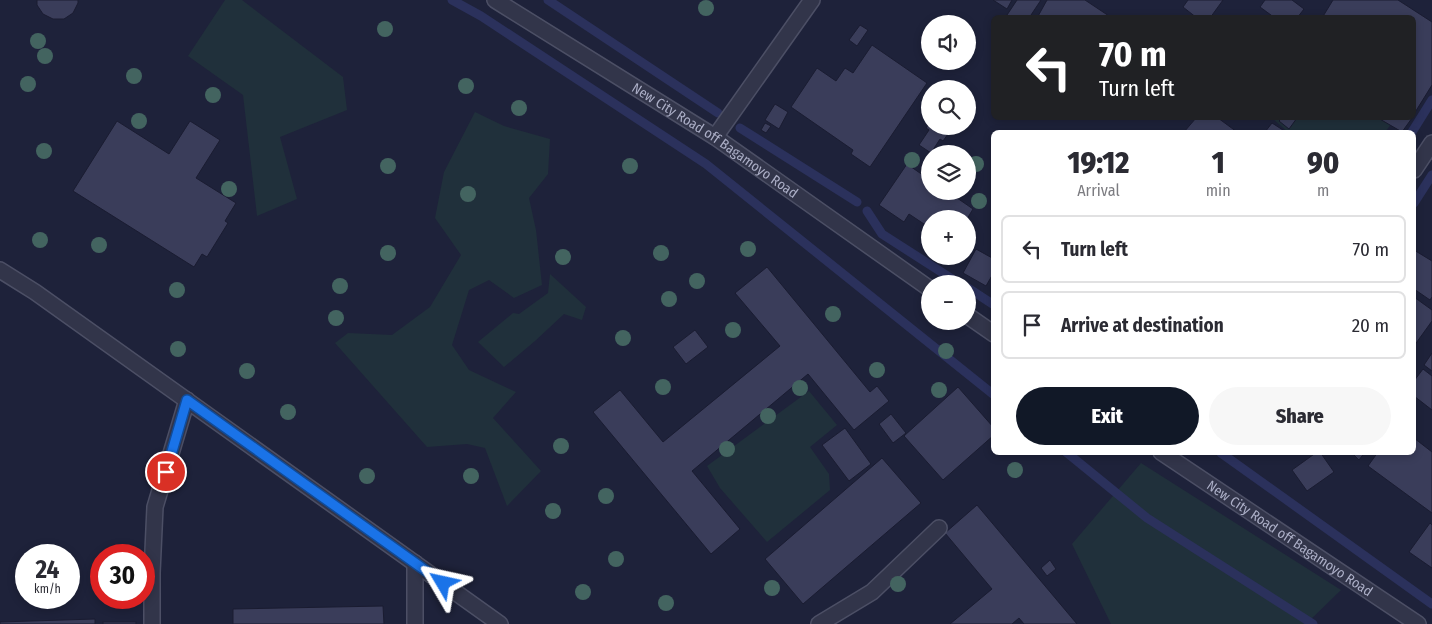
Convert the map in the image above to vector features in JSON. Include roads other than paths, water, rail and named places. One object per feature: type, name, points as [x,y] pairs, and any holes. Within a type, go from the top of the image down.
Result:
[{"type":"street","name":"New City Road off Bagamoyo Road","points":[[495,0],[715,137],[921,283]]},
{"type":"street","points":[[715,137],[812,0]]},
{"type":"street","points":[[1416,167],[1432,143]]},
{"type":"street","points":[[0,270],[35,292],[500,624]]},
{"type":"street","points":[[976,322],[991,332]]},
{"type":"street","points":[[152,624],[155,508],[187,400]]},
{"type":"street","name":"New City Road off Bagamoyo Road","points":[[1165,455],[1418,624]]},
{"type":"street","points":[[819,624],[872,592],[939,528]]},
{"type":"street","points":[[415,563],[415,624]]},
{"type":"waterway","points":[[452,0],[481,16],[706,164],[991,393]]},
{"type":"waterway","points":[[548,0],[718,113]]},
{"type":"waterway","points":[[1413,130],[1432,100]]},
{"type":"waterway","points":[[740,128],[857,202]]},
{"type":"waterway","points":[[1416,200],[1432,175]]},
{"type":"waterway","points":[[867,211],[882,234],[946,275]]},
{"type":"waterway","points":[[976,293],[991,303]]},
{"type":"waterway","points":[[1070,455],[1147,518],[1313,624]]},
{"type":"waterway","points":[[1224,455],[1432,604]]}]
